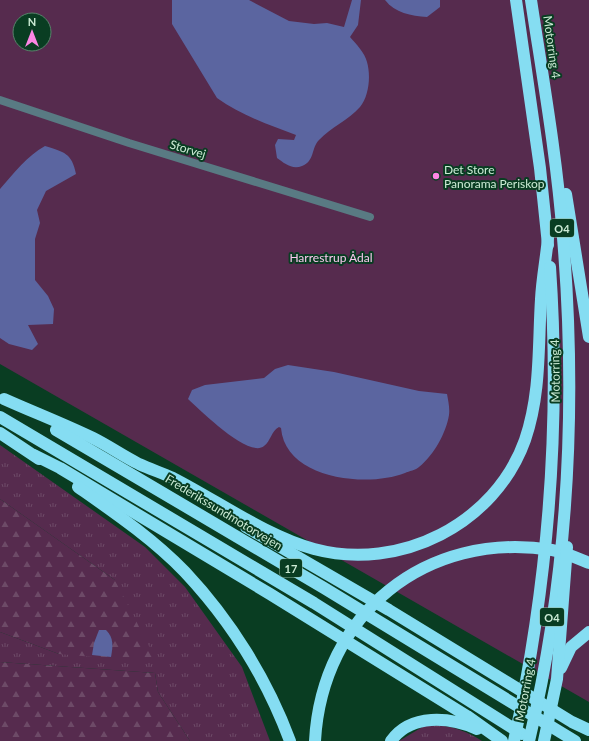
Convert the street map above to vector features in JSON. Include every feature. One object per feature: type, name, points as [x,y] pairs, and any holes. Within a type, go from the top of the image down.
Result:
[{"type":"highway","name":"Motorring 4","points":[[514,741],[529,664],[548,528],[553,464],[555,381],[553,307],[548,238],[539,161],[516,0]]},
{"type":"highway","name":"Motorring 4","points":[[528,741],[543,672],[563,562],[570,380],[568,306],[563,237],[543,77],[531,0]]},
{"type":"highway","points":[[543,77],[558,144],[589,337]]},
{"type":"highway","points":[[138,463],[172,478],[286,539],[313,549],[336,554],[359,555],[387,553],[410,548],[437,537],[461,523],[482,506],[498,487],[513,463],[524,441],[538,384],[541,299],[548,238]]},
{"type":"highway","points":[[2,398],[94,439],[138,463],[389,610],[572,722],[589,730]]},
{"type":"highway","name":"Frederikssundmotorvejen","points":[[2,398],[324,588],[575,741]]},
{"type":"highway","name":"17","points":[[0,417],[314,603],[533,741]]},
{"type":"highway","points":[[0,433],[34,455],[126,521],[184,572],[220,615],[251,660],[263,681],[290,741]]},
{"type":"highway","points":[[34,455],[66,472],[270,594],[467,716],[502,741]]},
{"type":"highway","points":[[315,741],[316,718],[322,690],[337,653],[359,621],[388,591],[422,568],[441,560],[465,553],[510,547],[553,550],[589,563]]},
{"type":"highway","points":[[544,741],[557,679],[563,562]]},
{"type":"highway","points":[[557,679],[571,647],[589,632]]},
{"type":"highway","points":[[391,741],[402,730],[413,724],[429,720],[448,720],[464,724],[502,741]]},
{"type":"street","name":"Storvej","points":[[0,100],[129,144],[370,217]]},
{"type":"green space","name":"Harrestrup Ådal","points":[[0,0],[589,0],[589,702],[0,364]]},
{"type":"green space","points":[[0,445],[145,547],[185,587],[242,667],[270,741],[190,741],[158,692],[155,673],[0,662],[0,632],[59,654],[115,580],[0,499]]},
{"type":"green space","points":[[0,499],[115,580],[155,658],[140,661],[59,654],[0,632]]},
{"type":"green space","points":[[0,662],[155,673],[158,692],[190,741],[0,741]]},
{"type":"green space","points":[[438,725],[461,730],[482,741],[399,741],[424,726]]},
{"type":"water","points":[[172,0],[249,0],[289,21],[314,24],[327,23],[344,27],[352,0],[361,0],[358,25],[350,37],[364,55],[368,68],[368,86],[363,102],[356,112],[319,140],[311,158],[306,164],[298,167],[292,167],[285,164],[277,158],[275,145],[278,139],[294,140],[296,135],[245,115],[217,98],[172,24]]},
{"type":"water","points":[[385,0],[440,0],[440,7],[427,17],[421,17],[398,11]]},
{"type":"water","points":[[45,146],[66,154],[72,162],[76,174],[46,191],[37,210],[40,223],[35,239],[35,280],[48,296],[54,309],[53,324],[28,325],[38,344],[32,350],[9,344],[0,338],[0,189],[27,160]]},
{"type":"water","points":[[288,365],[334,372],[419,391],[447,394],[449,415],[442,436],[430,456],[416,469],[389,477],[350,479],[330,475],[312,469],[297,459],[286,445],[281,428],[279,427],[274,431],[264,446],[257,448],[247,446],[224,431],[188,399],[192,390],[205,385],[264,378],[275,369]]},
{"type":"water","points":[[99,630],[106,630],[112,639],[111,657],[92,655],[94,643]]},
{"type":"place","name":"Det Store Panorama Periskop","points":[[436,176]]}]
